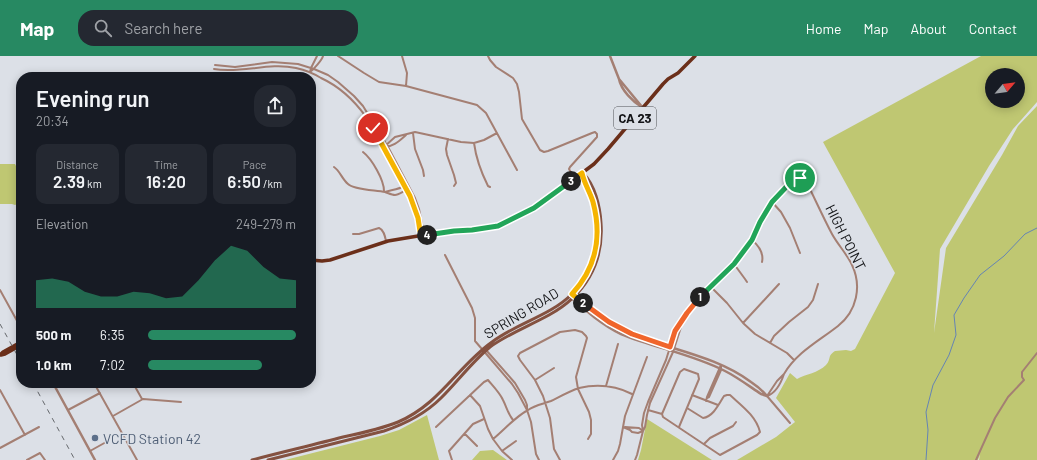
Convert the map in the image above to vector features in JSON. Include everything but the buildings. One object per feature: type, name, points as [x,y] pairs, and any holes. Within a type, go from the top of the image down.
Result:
[{"type":"main road","name":"CA 23","points":[[316,260],[330,260],[386,241],[454,231],[478,230],[498,226],[534,208],[582,173],[602,156],[663,84],[678,73],[695,56]]},
{"type":"main road","name":"SPRING ROAD","points":[[252,460],[382,428],[406,418],[423,408],[435,398],[484,350],[554,312],[572,296],[586,276],[596,247],[597,218],[593,201],[583,179],[582,173]]},
{"type":"main road","points":[[0,355],[16,345]]},
{"type":"main road","points":[[0,355],[16,348]]},
{"type":"main road","name":"SPRING ROAD","points":[[268,460],[384,431],[406,422],[424,412],[437,401],[484,350]]},
{"type":"street","points":[[312,69],[317,56]]},
{"type":"street","points":[[214,69],[222,70],[276,66],[295,68],[310,72],[322,60],[323,56]]},
{"type":"street","points":[[338,56],[364,74],[379,82],[406,86],[477,105],[486,113],[517,170]]},
{"type":"street","points":[[402,56],[407,73],[406,86]]},
{"type":"street","points":[[488,56],[496,67],[513,78],[517,84],[522,119],[540,150],[548,152],[592,133],[595,132],[597,134],[597,137],[570,166],[569,169],[574,179]]},
{"type":"street","points":[[610,56],[620,83],[637,104],[643,108]]},
{"type":"street","points":[[215,65],[235,66],[265,63],[298,64],[328,75],[338,82],[363,106],[387,146],[409,187],[419,210],[424,229],[423,236]]},
{"type":"street","points":[[316,75],[334,84],[350,97],[366,116],[407,190],[416,210],[420,231],[423,236]]},
{"type":"street","points":[[387,146],[395,137],[418,132],[461,142],[474,143],[484,140],[497,133]]},
{"type":"street","points":[[413,133],[415,149],[424,176]]},
{"type":"street","points":[[384,147],[400,140],[406,135]]},
{"type":"street","points":[[398,136],[400,140]]},
{"type":"street","points":[[448,139],[446,149],[456,183],[454,186]]},
{"type":"street","points":[[474,143],[475,154],[484,178],[490,187]]},
{"type":"street","points":[[363,152],[370,160],[381,180],[384,187],[384,192]]},
{"type":"street","points":[[334,166],[338,169],[348,185],[358,188],[393,195],[407,190],[409,187]]},
{"type":"street","name":"HIGH POINT","points":[[767,396],[770,390],[794,360],[817,340],[839,325],[849,314],[855,302],[857,290],[856,275],[852,264],[832,234],[806,181],[803,178],[796,178],[772,202]]},
{"type":"street","points":[[384,192],[405,186],[409,187]]},
{"type":"street","points":[[393,189],[391,191],[393,195]]},
{"type":"street","points":[[635,460],[645,427],[648,410],[687,313],[734,264],[752,240],[760,222],[772,202],[784,217],[800,253]]},
{"type":"street","points":[[353,234],[359,234],[379,228],[383,232],[386,241]]},
{"type":"street","points":[[752,240],[757,244],[763,256],[762,262]]},
{"type":"street","points":[[445,255],[472,308],[475,318],[476,341],[515,388],[528,410],[536,454],[539,460]]},
{"type":"street","points":[[734,264],[747,282]]},
{"type":"street","points":[[742,323],[778,284]]},
{"type":"street","points":[[770,342],[779,331],[808,307],[813,300],[818,284]]},
{"type":"street","points":[[711,287],[727,303],[742,323],[755,334],[787,353],[794,360]]},
{"type":"street","points":[[0,290],[16,319]]},
{"type":"street","points":[[572,296],[609,322],[632,334],[669,349],[721,365],[743,376],[763,391],[790,423]]},
{"type":"street","points":[[643,431],[642,425],[644,413],[666,360],[675,331],[682,323]]},
{"type":"street","points":[[560,460],[554,448],[550,418],[543,396],[535,380],[518,356],[520,353],[560,332],[575,330],[582,332],[588,338],[576,377],[578,388],[591,420],[591,434],[588,439]]},
{"type":"street","points":[[606,386],[618,344]]},
{"type":"street","points":[[673,350],[720,369],[761,394],[767,396]]},
{"type":"street","points":[[976,460],[995,418],[1008,397],[1024,380],[1022,377],[1022,372],[1037,353]]},
{"type":"street","points":[[613,460],[618,451],[625,416],[632,394],[647,357]]},
{"type":"street","points":[[707,400],[721,365]]},
{"type":"street","points":[[535,380],[554,368]]},
{"type":"street","points":[[662,414],[680,372],[684,369],[698,374],[699,379],[679,427]]},
{"type":"street","name":"HIGH POINT","points":[[767,396],[773,394],[781,382],[784,374]]},
{"type":"street","points":[[436,427],[488,380],[503,400],[509,416],[513,420]]},
{"type":"street","points":[[493,439],[513,420],[528,410],[578,388],[606,386],[632,394]]},
{"type":"street","points":[[56,388],[95,460]]},
{"type":"street","points":[[97,388],[137,460]]},
{"type":"street","points":[[136,388],[142,399]]},
{"type":"street","points":[[0,390],[25,435]]},
{"type":"street","points":[[68,410],[100,393]]},
{"type":"street","points":[[470,395],[480,406],[493,439],[502,451],[512,460]]},
{"type":"street","points":[[692,395],[718,405]]},
{"type":"street","points":[[648,410],[662,414],[663,417],[720,455],[760,432],[755,420],[746,408],[730,395],[726,395],[711,414],[705,418],[687,408]]},
{"type":"street","points":[[113,416],[142,399],[181,402]]},
{"type":"street","points":[[452,460],[449,451],[474,424],[484,419]]},
{"type":"street","points":[[704,444],[710,438],[733,426],[736,422]]},
{"type":"street","points":[[0,448],[39,427]]},
{"type":"street","points":[[623,427],[632,432],[638,433],[643,431]]},
{"type":"street","points":[[623,427],[639,428],[643,431]]},
{"type":"street","points":[[465,434],[477,446]]},
{"type":"street","points":[[90,450],[108,441]]},
{"type":"street","points":[[502,451],[516,441]]},
{"type":"street","points":[[27,460],[39,453],[41,453],[45,460]]},
{"type":"green space","points":[[981,56],[1037,56],[1037,102],[1013,129],[989,166],[940,249],[934,333],[946,248],[1018,126],[1037,106],[1037,460],[979,460],[980,454],[978,460],[737,460],[776,437],[795,422],[776,398],[790,373],[797,379],[816,372],[828,363],[833,352],[846,350],[851,351],[855,349],[895,273],[823,142]]},
{"type":"green space","points":[[0,164],[15,164],[16,204],[0,204]]},
{"type":"green space","points":[[427,415],[439,460],[285,460],[399,430]]},
{"type":"green space","points":[[647,419],[712,460],[638,460]]},
{"type":"green space","points":[[493,450],[507,460],[472,460],[480,451]]},
{"type":"waterway","points":[[926,460],[928,430],[926,412],[933,385],[949,355],[956,335],[954,315],[980,275],[1004,256],[1025,234],[1037,228]]},
{"type":"railway","points":[[0,324],[16,353]]},
{"type":"railway","points":[[36,388],[75,460]]},
{"type":"place","name":"VCFD Station 42","points":[[95,438]]},
{"type":"route","points":[[373,128],[410,196],[418,218],[420,231],[423,236],[436,233],[483,229],[498,226],[534,208],[582,173],[583,179],[593,201],[597,218],[598,234],[592,261],[586,276],[572,294],[609,322],[632,334],[670,347],[675,331],[682,323],[687,313],[701,296],[734,264],[752,240],[760,222],[772,202],[790,183],[796,178],[800,178]]}]
